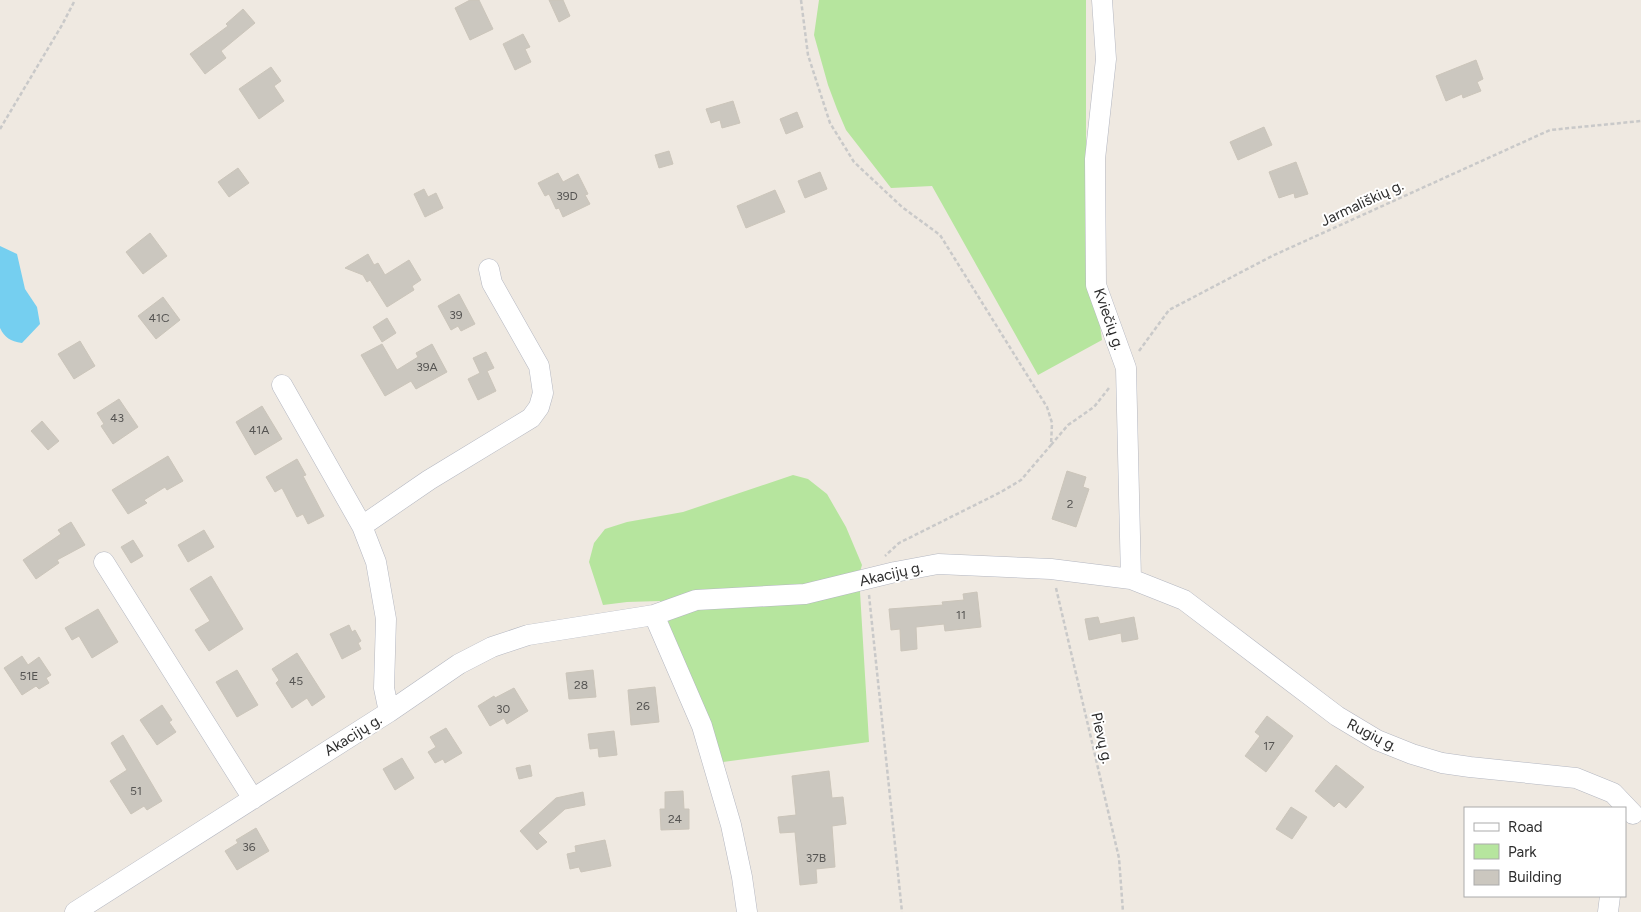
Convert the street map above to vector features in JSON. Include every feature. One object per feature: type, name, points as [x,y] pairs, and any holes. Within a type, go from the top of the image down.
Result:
[{"type":"street","name":"Kviečių g.","points":[[1102,0],[1106,59],[1095,159],[1096,285],[1126,368],[1131,579]]},
{"type":"street","points":[[362,526],[429,480],[531,418],[539,407],[544,393],[539,366],[492,283],[489,270]]},
{"type":"street","points":[[282,385],[362,526],[376,562],[386,620],[384,688],[389,712]]},
{"type":"street","points":[[104,562],[252,799]]},
{"type":"street","name":"Akacijų g.","points":[[75,912],[389,712],[459,664],[492,647],[528,635],[654,616],[696,600],[805,594],[895,572],[938,564],[1051,569],[1131,579]]},
{"type":"street","name":"Rugių g.","points":[[1131,579],[1184,600],[1337,716],[1377,740],[1412,754],[1442,763],[1576,778],[1613,793],[1625,807]]},
{"type":"street","points":[[654,616],[702,726],[731,826],[748,912]]},
{"type":"street","points":[[1608,912],[1610,897]]},
{"type":"path","points":[[0,128],[76,0]]},
{"type":"path","points":[[801,0],[808,55],[830,123],[854,162],[902,207],[940,235],[1047,407],[1052,423],[1052,445]]},
{"type":"path","name":"Jarmališkių g.","points":[[867,579],[873,568],[899,543],[1021,480],[1068,425],[1094,407],[1169,310],[1272,256],[1550,130],[1641,121]]},
{"type":"path","name":"Pievų g.","points":[[1051,569],[1119,858],[1123,912]]},
{"type":"path","points":[[867,579],[902,912]]},
{"type":"green space","points":[[819,0],[1086,0],[1086,225],[1102,340],[1038,375],[932,186],[891,188],[846,130],[828,85],[814,35]]},
{"type":"green space","points":[[793,475],[808,479],[827,494],[846,527],[862,565],[859,575],[869,742],[723,762],[660,601],[603,605],[589,562],[594,543],[605,529],[627,522],[683,512]]},
{"type":"water","points":[[0,246],[17,254],[25,289],[37,307],[40,324],[22,343],[8,338],[0,328]]},
{"type":"building","points":[[470,0],[479,0],[493,29],[470,40],[455,8]]},
{"type":"building","points":[[549,0],[563,0],[570,16],[559,22]]},
{"type":"building","points":[[243,9],[255,23],[221,51],[226,58],[205,74],[190,54],[228,26],[226,24]]},
{"type":"building","points":[[523,34],[530,47],[525,49],[531,62],[515,70],[503,44]]},
{"type":"building","points":[[1476,60],[1483,79],[1477,82],[1481,91],[1463,98],[1462,94],[1446,101],[1436,76]]},
{"type":"building","points":[[271,67],[281,81],[274,86],[284,101],[259,119],[239,89]]},
{"type":"building","points":[[733,101],[740,123],[722,128],[720,120],[711,123],[706,109]]},
{"type":"building","points":[[797,112],[803,127],[786,134],[780,119]]},
{"type":"building","points":[[1264,127],[1272,145],[1238,160],[1230,142]]},
{"type":"building","points":[[669,151],[673,164],[659,168],[655,155]]},
{"type":"building","points":[[1296,162],[1308,194],[1295,198],[1294,193],[1279,198],[1269,172]]},
{"type":"building","points":[[238,168],[249,183],[229,197],[218,182]]},
{"type":"building","points":[[820,172],[827,189],[805,198],[798,181]]},
{"type":"building","points":[[558,173],[563,182],[578,174],[588,194],[585,195],[590,204],[563,217],[559,208],[556,209],[549,194],[545,196],[538,183]]},
{"type":"building","points":[[424,189],[428,197],[436,193],[443,208],[425,217],[414,194]]},
{"type":"building","points":[[775,190],[785,212],[746,228],[737,206]]},
{"type":"building","points":[[150,233],[167,256],[143,274],[126,252]]},
{"type":"building","points":[[368,254],[374,265],[378,263],[385,275],[409,260],[421,280],[412,286],[414,290],[387,307],[370,280],[367,282],[363,275],[345,268]]},
{"type":"building","points":[[459,294],[475,324],[461,331],[458,326],[451,330],[438,306]]},
{"type":"building","points":[[163,297],[180,320],[156,339],[138,316]]},
{"type":"building","points":[[387,318],[396,333],[382,342],[373,327]]},
{"type":"building","points":[[80,341],[95,366],[74,379],[58,354]]},
{"type":"building","points":[[382,344],[397,370],[418,357],[416,353],[432,344],[447,372],[416,389],[411,381],[385,396],[361,355]]},
{"type":"building","points":[[486,352],[494,368],[487,371],[496,391],[478,400],[468,379],[480,373],[473,358]]},
{"type":"building","points":[[119,399],[138,427],[113,444],[101,426],[104,424],[97,413]]},
{"type":"building","points":[[262,406],[282,439],[255,455],[236,422]]},
{"type":"building","points":[[42,421],[59,441],[48,450],[31,431]]},
{"type":"building","points":[[168,456],[183,481],[167,490],[165,487],[144,500],[147,503],[128,514],[112,490]]},
{"type":"building","points":[[297,459],[306,475],[303,476],[324,516],[308,524],[303,514],[297,517],[282,488],[275,492],[266,477]]},
{"type":"building","points":[[1067,471],[1086,477],[1083,487],[1089,489],[1076,527],[1052,519]]},
{"type":"building","points":[[71,522],[85,545],[57,560],[59,563],[36,579],[23,560],[61,534],[58,530]]},
{"type":"building","points":[[204,530],[214,547],[188,562],[178,545]]},
{"type":"building","points":[[133,540],[143,556],[131,563],[121,547]]},
{"type":"building","points":[[211,576],[243,629],[209,651],[195,630],[210,621],[190,589]]},
{"type":"building","points":[[977,592],[981,627],[945,631],[944,624],[916,627],[917,649],[901,651],[900,629],[891,630],[889,609],[943,605],[942,602],[964,600],[963,594]]},
{"type":"building","points":[[98,609],[118,642],[92,658],[79,636],[72,640],[65,628]]},
{"type":"building","points":[[1098,617],[1100,624],[1134,617],[1138,639],[1122,642],[1121,633],[1089,640],[1085,619]]},
{"type":"building","points":[[349,625],[352,632],[355,630],[361,641],[358,643],[361,649],[342,659],[330,634]]},
{"type":"building","points":[[297,653],[325,697],[312,706],[307,698],[292,708],[276,683],[279,680],[272,669]]},
{"type":"building","points":[[22,656],[28,665],[39,657],[51,675],[46,678],[49,683],[39,689],[36,686],[22,695],[4,668]]},
{"type":"building","points":[[237,670],[258,705],[237,717],[216,682]]},
{"type":"building","points":[[593,670],[596,697],[569,699],[566,673]]},
{"type":"building","points":[[655,687],[659,722],[631,725],[628,690]]},
{"type":"building","points":[[514,688],[528,711],[507,724],[504,718],[490,726],[478,706],[494,696],[495,698]]},
{"type":"building","points":[[162,705],[172,720],[169,722],[176,732],[157,745],[140,720]]},
{"type":"building","points":[[1267,716],[1293,736],[1266,772],[1245,756],[1260,736],[1255,732]]},
{"type":"building","points":[[446,728],[462,753],[445,763],[443,759],[435,763],[428,752],[436,747],[430,737]]},
{"type":"building","points":[[614,731],[617,755],[599,757],[598,748],[590,749],[588,734]]},
{"type":"building","points":[[123,735],[162,801],[147,810],[144,806],[131,814],[110,781],[127,770],[111,743]]},
{"type":"building","points":[[402,758],[414,778],[395,790],[383,769]]},
{"type":"building","points":[[530,765],[532,776],[519,779],[516,768]]},
{"type":"building","points":[[1336,765],[1364,787],[1346,808],[1339,802],[1334,807],[1315,791]]},
{"type":"building","points":[[829,771],[832,798],[843,797],[846,824],[832,826],[835,867],[816,869],[817,883],[800,885],[795,832],[780,833],[778,817],[796,815],[792,776]]},
{"type":"building","points":[[683,791],[684,809],[689,809],[689,829],[661,830],[660,809],[665,809],[665,792]]},
{"type":"building","points":[[583,792],[585,805],[565,809],[538,833],[547,842],[537,850],[520,831],[556,798]]},
{"type":"building","points":[[1291,807],[1307,817],[1292,839],[1276,829]]},
{"type":"building","points":[[256,828],[269,851],[237,870],[225,851],[238,843],[236,840]]},
{"type":"building","points":[[605,840],[611,866],[581,872],[579,867],[570,869],[567,854],[576,852],[575,846]]}]
